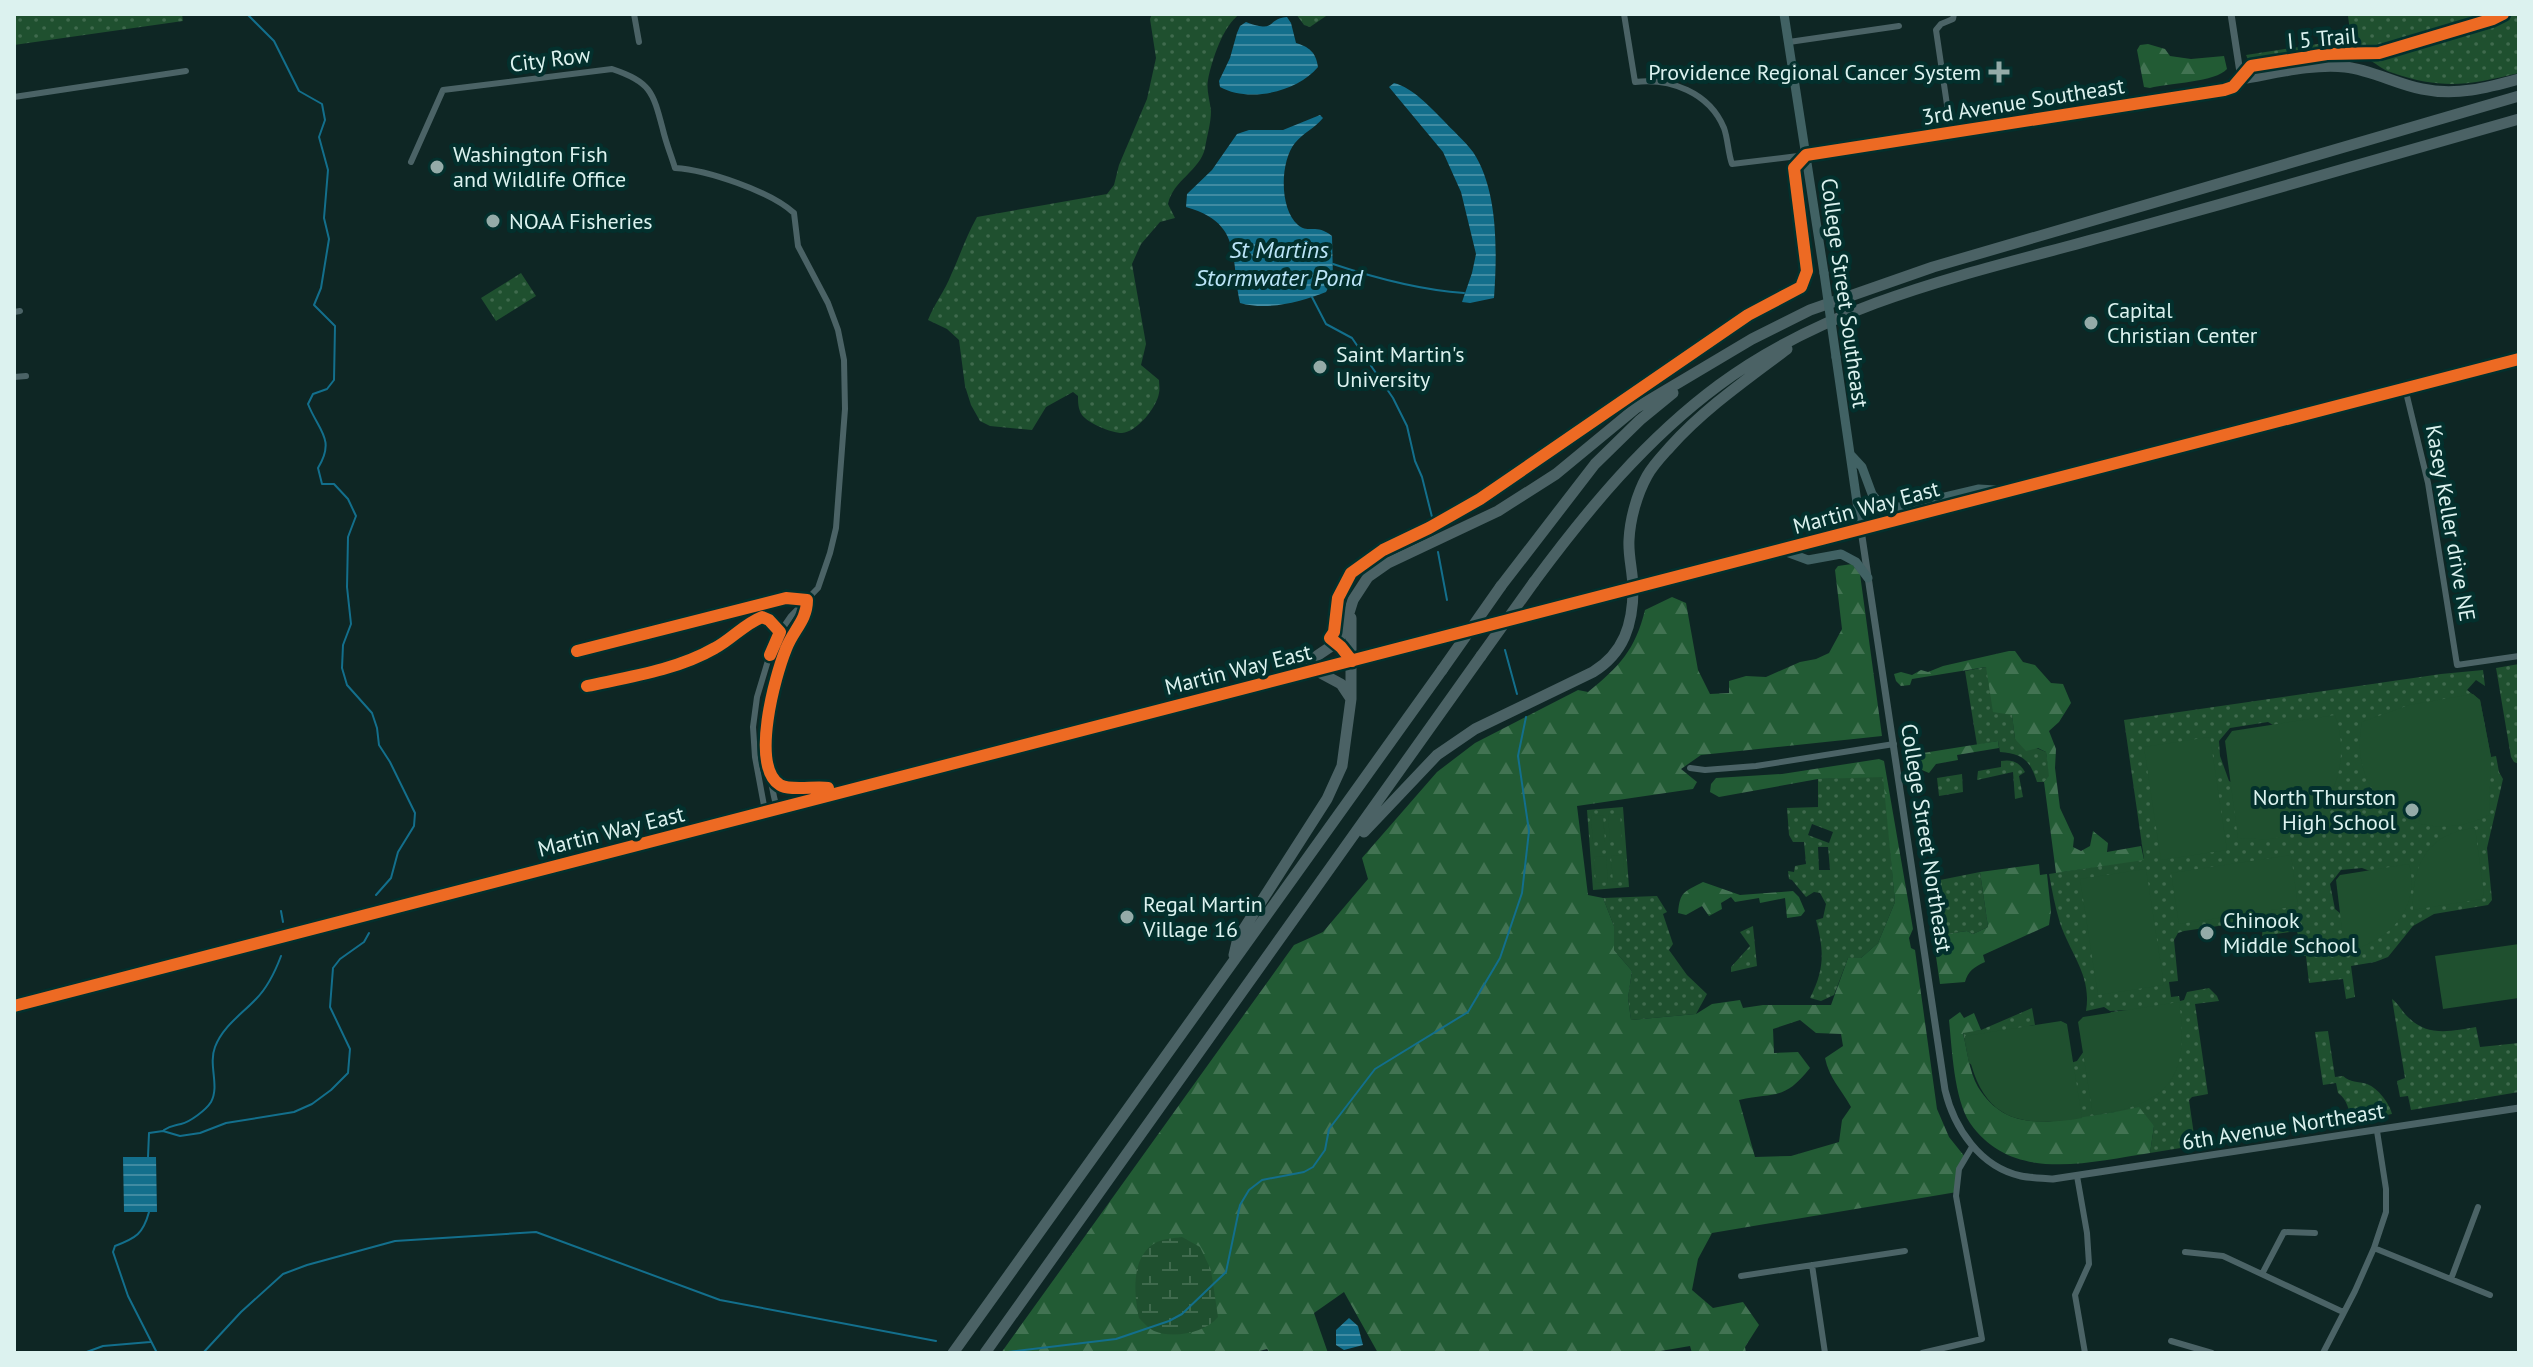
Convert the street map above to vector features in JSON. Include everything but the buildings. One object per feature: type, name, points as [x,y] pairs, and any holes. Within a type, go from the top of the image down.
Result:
[{"type":"highway","points":[[2241,79],[2341,66],[2420,89],[2466,92],[2519,79]]},
{"type":"highway","points":[[1284,678],[1336,643],[1343,632],[1353,600],[1368,577],[1388,563],[1498,511],[1556,474],[1636,408],[1752,339],[1810,310],[1933,267],[2519,96]]},
{"type":"highway","points":[[985,1353],[1534,582],[1615,479],[1651,441],[1721,383],[1819,325],[1937,283],[2519,119]]},
{"type":"highway","points":[[2334,173],[2519,127]]},
{"type":"highway","points":[[1336,861],[1437,755],[1475,729],[1593,672],[1611,659],[1625,641],[1633,588],[1629,540],[1638,496],[1649,471],[1690,425],[1819,325]]},
{"type":"highway","points":[[953,1353],[1501,586],[1595,464],[1640,420],[1698,372]]},
{"type":"highway","points":[[1232,963],[1238,938],[1327,799],[1342,766],[1351,699],[1350,610]]},
{"type":"highway","points":[[1315,670],[1341,684],[1351,699]]},
{"type":"main road","name":"College Street Southeast","points":[[1784,14],[1861,530]]},
{"type":"main road","name":"Martin Way East","points":[[14,1006],[2519,359]]},
{"type":"main road","points":[[1850,454],[1862,467],[1872,494],[1880,504],[1889,508],[1979,489],[2006,491]]},
{"type":"main road","points":[[1781,550],[1808,560],[1841,554],[1856,562],[1868,578]]},
{"type":"street","points":[[634,14],[639,42]]},
{"type":"street","points":[[1624,14],[1635,82],[1661,81],[1700,97],[1721,121],[1732,164],[1806,155]]},
{"type":"street","points":[[1951,132],[1936,30],[1953,19],[1954,14]]},
{"type":"street","points":[[2231,14],[2241,79]]},
{"type":"street","points":[[1789,42],[1899,26]]},
{"type":"street","name":"City Row","points":[[411,162],[443,90],[612,69],[634,76],[646,86],[658,105],[675,168],[697,169],[722,177],[794,213],[798,246],[828,303],[838,330],[846,383],[836,528],[818,588],[807,600]]},
{"type":"street","points":[[14,97],[186,71]]},
{"type":"street","name":"3rd Avenue Southeast","points":[[1806,155],[2224,90],[2241,79]]},
{"type":"street","points":[[14,377],[26,376]]},
{"type":"street","name":"Kasey Keller drive NE","points":[[2405,388],[2428,483],[2457,665],[2519,656]]},
{"type":"street","name":"College Street Northeast","points":[[1861,530],[1950,1110],[1972,1147],[2001,1168],[2020,1176],[2053,1179]]},
{"type":"street","points":[[777,809],[767,762],[767,722],[772,692],[786,648],[807,614],[807,600]]},
{"type":"street","points":[[765,811],[756,767],[753,727],[757,697],[780,632],[807,600]]},
{"type":"street","points":[[1690,768],[1705,770],[1756,766],[1894,744]]},
{"type":"street","points":[[767,762],[775,781],[786,788],[817,786],[844,790]]},
{"type":"street","name":"6th Avenue Northeast","points":[[2053,1179],[2519,1109]]},
{"type":"street","points":[[2323,1353],[2374,1248],[2386,1212],[2386,1189],[2377,1131]]},
{"type":"street","points":[[1922,1353],[1982,1339],[1956,1196],[1959,1169],[1972,1147]]},
{"type":"street","points":[[2077,1176],[2089,1264],[2075,1295],[2085,1353]]},
{"type":"street","points":[[2451,1279],[2478,1207]]},
{"type":"street","points":[[2262,1274],[2284,1232],[2315,1233]]},
{"type":"street","points":[[2374,1248],[2490,1295]]},
{"type":"street","points":[[1741,1276],[1905,1251]]},
{"type":"street","points":[[2185,1252],[2223,1256],[2343,1312]]},
{"type":"street","points":[[1812,1265],[1825,1353]]},
{"type":"street","points":[[2171,1341],[2212,1353]]},
{"type":"green space","points":[[14,14],[182,14],[183,21],[14,45]]},
{"type":"green space","points":[[1152,14],[1240,14],[1228,26],[1215,53],[1207,87],[1211,116],[1202,156],[1171,196],[1168,204],[1175,218],[1160,222],[1141,244],[1132,264],[1146,344],[1141,365],[1159,380],[1157,399],[1140,424],[1122,433],[1085,418],[1078,396],[1073,392],[1046,407],[1032,430],[990,426],[980,421],[971,405],[965,386],[959,340],[947,329],[928,320],[977,217],[1107,194],[1114,185],[1119,165],[1147,99],[1156,58],[1150,19]]},
{"type":"green space","points":[[1296,14],[1329,14],[1310,27],[1304,25]]},
{"type":"green space","points":[[2519,14],[2519,73],[2470,83],[2442,84],[2393,73],[2361,57],[2251,66],[2246,55],[2351,39],[2348,16]]},
{"type":"green space","points":[[2140,45],[2165,49],[2170,56],[2191,59],[2224,56],[2227,69],[2213,77],[2144,87],[2137,50]]},
{"type":"green space","points":[[521,273],[536,296],[496,321],[481,298]]},
{"type":"green space","points":[[1852,564],[1860,574],[1882,736],[1701,755],[1681,769],[1697,782],[1693,789],[1577,806],[1588,895],[1603,898],[1614,926],[1614,950],[1632,971],[1628,998],[1631,1020],[1696,1014],[1712,1004],[1740,1000],[1743,1008],[1831,1005],[1848,958],[1861,958],[1878,943],[1895,902],[1883,777],[1818,779],[1719,797],[1710,792],[1711,784],[1716,778],[1782,774],[1879,759],[1884,761],[1913,929],[1909,938],[1911,948],[1915,950],[1937,1109],[1949,1137],[1965,1157],[1959,1169],[1957,1192],[1712,1233],[1698,1259],[1692,1290],[1713,1308],[1743,1302],[1759,1325],[1745,1347],[1746,1353],[1692,1353],[1690,1346],[1649,1353],[1378,1353],[1344,1292],[1314,1313],[1328,1353],[1270,1353],[1267,1349],[1252,1353],[1001,1353],[1294,945],[1323,932],[1368,879],[1362,858],[1437,772],[1475,743],[1578,690],[1588,692],[1625,656],[1645,610],[1672,597],[1686,603],[1698,670],[1710,694],[1729,693],[1729,681],[1746,676],[1766,677],[1829,653],[1842,629],[1835,570],[1838,566]],"holes":[[[1800,1020],[1816,1033],[1841,1034],[1843,1046],[1825,1058],[1832,1078],[1851,1107],[1842,1120],[1839,1142],[1791,1156],[1755,1157],[1739,1100],[1786,1091],[1810,1068],[1798,1052],[1774,1053],[1773,1029]]]},
{"type":"green space","points":[[2015,651],[2023,662],[2035,665],[2051,683],[2063,684],[2071,703],[2049,731],[2056,749],[2060,808],[2074,838],[2073,847],[2081,851],[2090,846],[2093,831],[2108,843],[2107,852],[2141,846],[2144,860],[2056,873],[2044,782],[2049,776],[2046,752],[2038,748],[2026,751],[2015,739],[2012,715],[1993,712],[1986,667],[1912,679],[1910,685],[1901,686],[1894,674],[1912,675],[1921,670],[1928,672]]},
{"type":"green space","points":[[2519,664],[2519,764],[2511,757],[2496,668]]},
{"type":"green space","points":[[1986,667],[2012,714],[2015,739],[2046,752],[2050,777],[2044,782],[2037,782],[2032,768],[2024,760],[2014,754],[2000,752],[1998,741],[1977,745],[1965,671]]},
{"type":"green space","points":[[2483,670],[2485,686],[2476,680],[2467,690],[2480,700],[2491,757],[2496,756],[2503,779],[2487,848],[2492,900],[2488,905],[2434,914],[2413,926],[2388,957],[2351,966],[2355,997],[2346,999],[2343,979],[2309,983],[2306,956],[2302,956],[2297,931],[2262,936],[2263,926],[2270,922],[2268,917],[2244,918],[2232,924],[2178,933],[2174,940],[2178,981],[2169,982],[2171,997],[2179,996],[2180,1001],[2184,1000],[2187,992],[2209,988],[2219,1001],[2195,1004],[2208,1094],[2189,1100],[2193,1146],[2150,1153],[2154,1126],[2116,1112],[2059,1122],[1969,1063],[1963,1032],[1981,1030],[2032,1008],[2035,1025],[2029,1026],[2067,1064],[2077,1061],[2111,1012],[2128,1010],[2110,1011],[2104,1007],[2086,1011],[2086,987],[2060,923],[2049,874],[2144,859],[2124,720]],"holes":[[[2268,722],[2283,739],[2244,788],[2229,781],[2220,756],[2219,741],[2230,728]],[[2362,868],[2370,871],[2341,914],[2335,909],[2330,884],[2341,870]]]},
{"type":"green space","points":[[2473,694],[2480,700],[2491,757],[2489,815],[2463,824],[2437,826],[2414,822],[2393,811],[2377,795],[2365,775],[2360,750],[2362,722],[2409,705]]},
{"type":"green space","points":[[2335,715],[2341,753],[2332,790],[2323,806],[2311,820],[2295,831],[2276,838],[2238,838],[2225,741],[2232,731]]},
{"type":"green space","points":[[2210,737],[2227,850],[2161,860],[2144,747]]},
{"type":"green space","points":[[1998,741],[1999,748],[1957,755],[1958,760],[1936,764],[1929,773],[1908,764],[1906,752],[1923,753]]},
{"type":"green space","points":[[2001,761],[2015,762],[2025,772],[2019,776],[2023,797],[2015,799],[2013,772],[1977,780],[1978,771],[2001,767]]},
{"type":"green space","points":[[1962,774],[1963,792],[1939,796],[1937,778]]},
{"type":"green space","points":[[1884,777],[1895,902],[1878,943],[1861,958],[1848,958],[1834,995],[1821,1001],[1810,998],[1822,959],[1816,920],[1823,918],[1826,904],[1820,893],[1814,892],[1806,897],[1789,879],[1788,871],[1794,872],[1795,866],[1806,864],[1804,842],[1793,842],[1789,835],[1787,808],[1818,807],[1818,779]],"holes":[[[1812,824],[1833,832],[1829,843],[1808,835]],[[1818,847],[1828,847],[1830,870],[1819,870]]]},
{"type":"green space","points":[[1623,807],[1629,887],[1593,890],[1587,810]]},
{"type":"green space","points":[[1620,814],[1622,841],[1610,841],[1608,815]]},
{"type":"green space","points":[[1603,815],[1605,842],[1593,842],[1591,816]]},
{"type":"green space","points":[[2475,828],[2484,894],[2481,899],[2413,910],[2415,879],[2425,854],[2444,837]]},
{"type":"green space","points":[[1623,855],[1625,881],[1613,882],[1611,856]]},
{"type":"green space","points":[[2291,855],[2298,906],[2179,924],[2171,873]]},
{"type":"green space","points":[[1606,856],[1608,882],[1596,883],[1594,857]]},
{"type":"green space","points":[[2039,864],[2040,875],[2047,874],[2051,911],[2049,925],[1983,955],[1985,962],[1972,970],[1965,982],[1940,984],[1933,936],[1967,931],[1973,934],[1988,927],[1980,872]]},
{"type":"green space","points":[[2409,864],[2412,880],[2410,894],[2399,920],[2378,939],[2350,950],[2342,930],[2336,880],[2340,875]]},
{"type":"green space","points":[[2146,869],[2164,985],[2098,995],[2080,879]]},
{"type":"green space","points":[[1980,872],[1988,927],[1973,934],[1967,931],[1933,936],[1925,883]]},
{"type":"green space","points":[[1703,882],[1740,895],[1793,891],[1805,911],[1801,916],[1787,918],[1785,898],[1760,903],[1759,898],[1735,902],[1731,897],[1721,903],[1722,909],[1709,916],[1702,906],[1686,915],[1678,913],[1684,893]]},
{"type":"green space","points":[[1657,896],[1667,912],[1663,914],[1673,944],[1669,950],[1687,975],[1707,994],[1696,1014],[1631,1020],[1628,998],[1632,971],[1614,950],[1614,926],[1603,898]]},
{"type":"green space","points":[[1753,926],[1757,966],[1731,972],[1731,967],[1750,946],[1740,932]]},
{"type":"green space","points":[[2519,944],[2519,998],[2443,1009],[2435,956]]},
{"type":"green space","points":[[2392,999],[2409,1018],[2424,1028],[2441,1031],[2476,1027],[2480,1047],[2519,1043],[2519,1092],[2411,1110],[2408,1096],[2400,1097],[2397,1081],[2405,1078]]},
{"type":"green space","points":[[2179,1002],[2181,1050],[2177,1069],[2169,1083],[2140,1104],[2093,1115],[2078,1022],[2083,1017]]},
{"type":"green space","points":[[1960,1012],[1964,1018],[1974,1013],[1981,1030],[1963,1033],[1970,1067],[1978,1087],[2001,1111],[2028,1121],[2043,1122],[2139,1107],[2154,1126],[2150,1153],[2078,1164],[2053,1164],[2030,1162],[2007,1155],[1987,1142],[1970,1123],[1957,1088],[1949,1020]]},
{"type":"green space","points":[[2061,1021],[2067,1024],[2082,1118],[2034,1121],[2015,1118],[2000,1110],[1978,1083],[1965,1036]]},
{"type":"green space","points":[[2328,1031],[2335,1077],[2343,1076],[2371,1086],[2383,1097],[2392,1114],[2353,1121],[2336,1083],[2323,1085],[2315,1032]]},
{"type":"green space","points":[[1182,1237],[1200,1247],[1211,1270],[1218,1317],[1197,1331],[1162,1333],[1152,1330],[1139,1318],[1135,1287],[1138,1266],[1148,1248],[1157,1242]]},
{"type":"water","points":[[1287,17],[1296,43],[1311,51],[1318,67],[1298,83],[1272,92],[1245,94],[1220,87],[1219,81],[1240,26],[1246,22],[1263,27]]},
{"type":"water","points":[[1394,83],[1414,93],[1432,109],[1470,148],[1481,168],[1488,185],[1494,223],[1494,298],[1462,302],[1476,254],[1461,192],[1443,152],[1389,87]]},
{"type":"water","name":"St Martins Stormwater Pond","points":[[1320,115],[1323,118],[1298,139],[1290,151],[1284,185],[1287,208],[1298,225],[1332,236],[1333,278],[1326,292],[1295,302],[1273,306],[1240,303],[1231,244],[1217,222],[1186,207],[1187,194],[1212,170],[1237,134],[1249,130],[1283,130]]},
{"type":"water","points":[[123,1157],[156,1157],[157,1212],[124,1212]]},
{"type":"water","points":[[1349,1318],[1358,1326],[1363,1345],[1344,1350],[1336,1345],[1336,1330]]},
{"type":"waterway","points":[[247,14],[274,41],[299,91],[322,104],[325,120],[319,137],[328,170],[324,218],[329,239],[321,288],[314,305],[335,326],[334,380],[327,389],[313,394],[308,404],[324,435],[325,449],[318,468],[322,484],[334,484],[348,499],[356,516],[348,537],[347,587],[351,624],[343,645],[342,668],[347,685],[372,713],[379,745],[415,813],[414,826],[398,852],[391,878],[376,895]]},
{"type":"waterway","points":[[1333,264],[1398,283],[1464,293]]},
{"type":"waterway","points":[[1312,297],[1326,324],[1352,338],[1393,398],[1407,426],[1432,517]]},
{"type":"waterway","points":[[1438,552],[1447,600]]},
{"type":"waterway","points":[[1505,650],[1517,694]]},
{"type":"waterway","points":[[1008,1352],[1116,1339],[1182,1314],[1226,1272],[1240,1205],[1249,1190],[1262,1180],[1304,1172],[1313,1167],[1325,1150],[1329,1129],[1375,1069],[1468,1012],[1500,958],[1522,893],[1529,831],[1518,756],[1526,717]]},
{"type":"waterway","points":[[281,911],[283,922]]},
{"type":"waterway","points":[[148,1157],[149,1133],[163,1131],[180,1136],[200,1133],[226,1123],[294,1112],[312,1104],[348,1073],[350,1049],[330,1007],[333,968],[364,942],[369,933]]},
{"type":"waterway","points":[[164,1130],[185,1123],[211,1102],[214,1089],[213,1054],[218,1040],[264,989],[281,956]]},
{"type":"waterway","points":[[149,1212],[138,1234],[115,1246],[113,1252],[128,1296],[157,1353]]},
{"type":"waterway","points":[[203,1353],[241,1312],[283,1274],[307,1265],[395,1241],[536,1232],[720,1300],[936,1341]]},
{"type":"waterway","points":[[84,1353],[103,1346],[150,1342]]},
{"type":"cycle path","name":"I 5 Trail","points":[[1352,661],[1330,638],[1334,632],[1338,598],[1351,573],[1383,550],[1480,499],[1748,315],[1801,287],[1807,271],[1794,168],[1806,155],[2224,90],[2233,87],[2251,66],[2327,54],[2379,53],[2503,14]]},
{"type":"cycle path","points":[[14,1006],[2519,359]]},
{"type":"cycle path","points":[[577,651],[786,598],[807,600],[805,614],[789,642],[776,679],[768,720],[767,760],[771,775],[780,785],[828,788]]},
{"type":"cycle path","points":[[587,686],[685,662],[715,648],[762,617],[780,632],[770,655]]},
{"type":"place","name":"Providence Regional Cancer System","points":[[1999,72]]},
{"type":"place","name":"Washington Fish and Wildlife Office","points":[[437,167]]},
{"type":"place","name":"NOAA Fisheries","points":[[493,221]]},
{"type":"place","name":"Capital Christian Center","points":[[2091,323]]},
{"type":"place","name":"Saint Martin's University","points":[[1320,367]]},
{"type":"place","name":"North Thurston High School","points":[[2412,810]]},
{"type":"place","name":"Regal Martin Village 16","points":[[1127,917]]},
{"type":"place","name":"Chinook Middle School","points":[[2207,933]]}]
